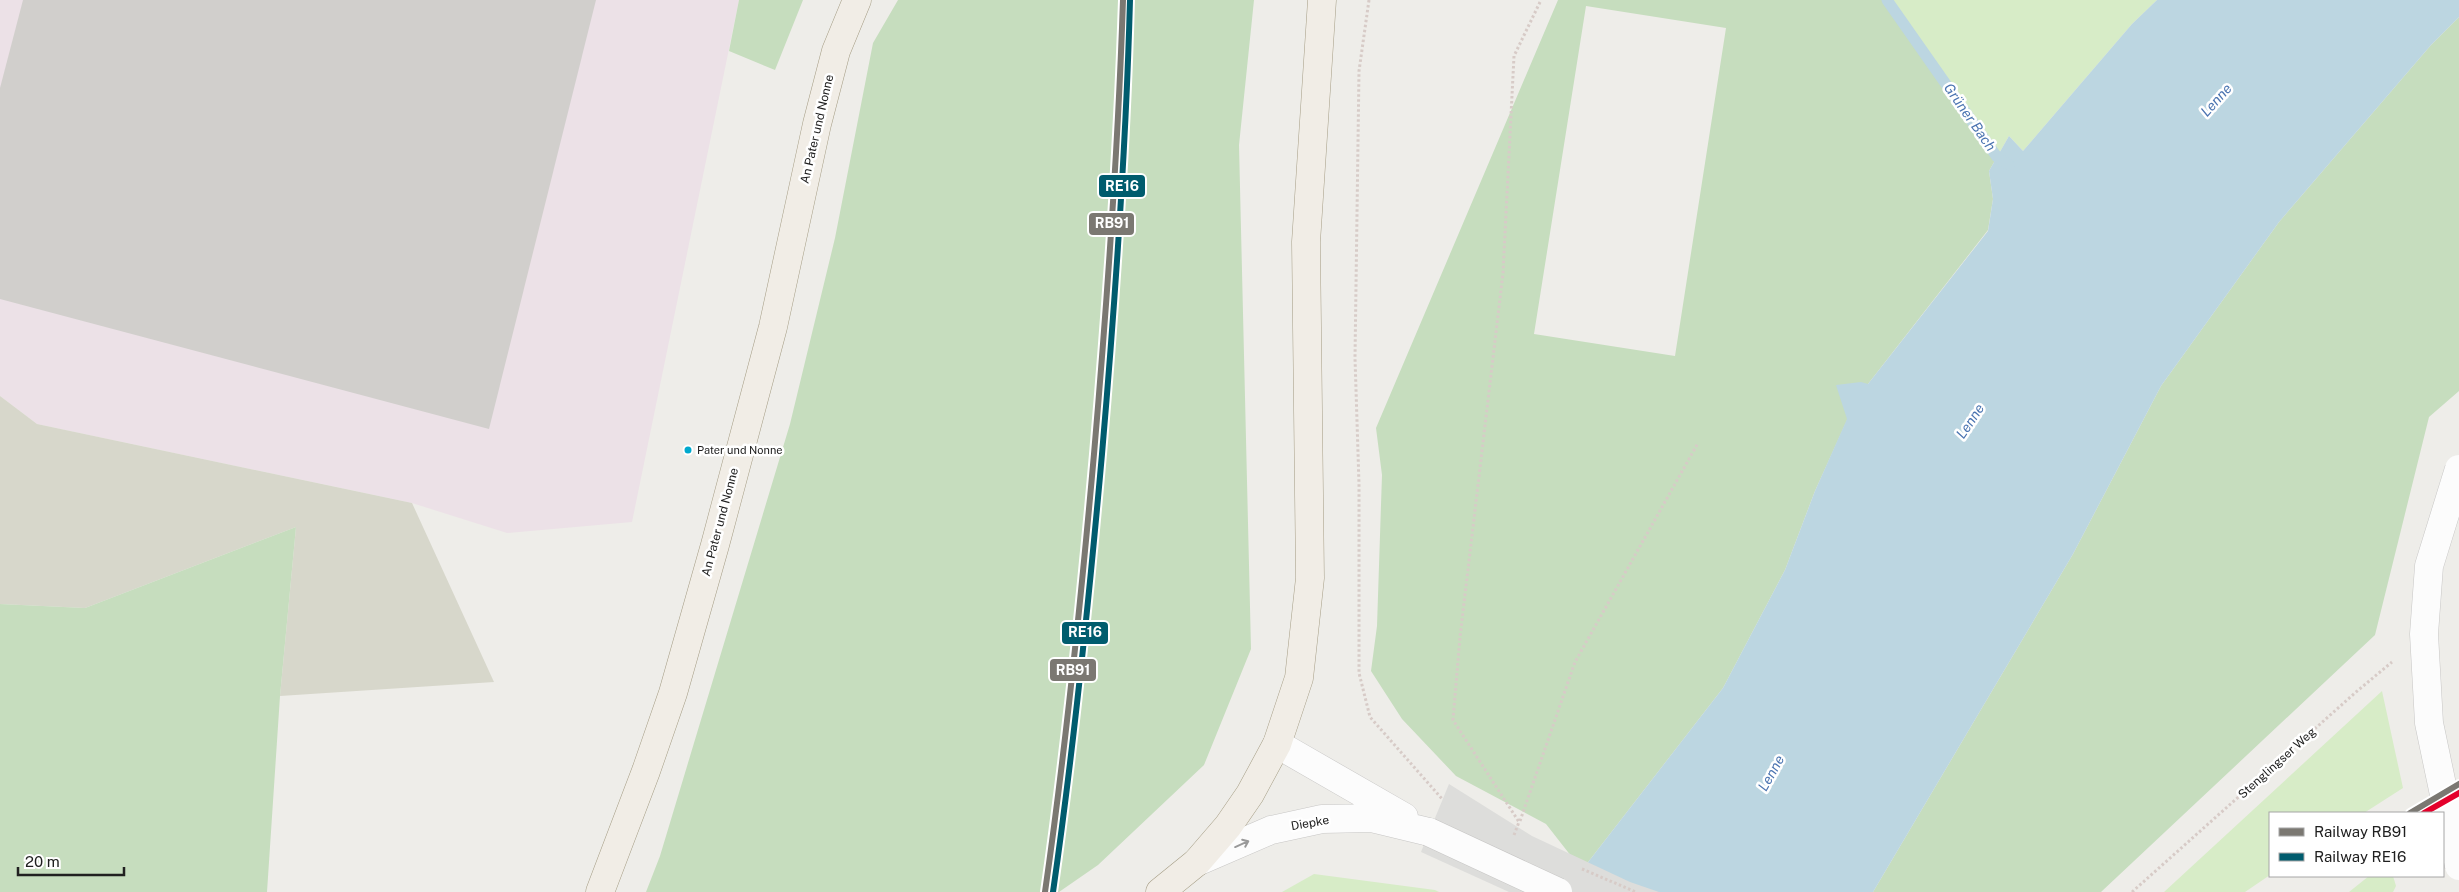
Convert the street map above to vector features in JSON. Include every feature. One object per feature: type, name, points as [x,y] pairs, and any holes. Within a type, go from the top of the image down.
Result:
[{"type":"main road","name":"An Pater und Nonne","points":[[600,892],[646,771],[681,665],[773,327],[817,124],[836,51],[857,0]]},
{"type":"main road","points":[[1160,892],[1196,862],[1228,826],[1250,794],[1277,744],[1299,678],[1310,578],[1306,242],[1322,0]]},
{"type":"street","points":[[2459,469],[2430,566],[2424,634],[2429,723],[2459,866]]},
{"type":"street","name":"Diepke","points":[[1277,744],[1429,832],[1558,892]]},
{"type":"street","name":"Diepke","points":[[1196,862],[1271,830],[1322,819],[1371,818],[1429,832]]},
{"type":"path","points":[[1369,0],[1359,71],[1355,338],[1360,573],[1359,673],[1370,717],[1443,800]]},
{"type":"path","points":[[1520,822],[1453,720],[1460,637],[1503,273],[1514,56],[1541,0]]},
{"type":"path","points":[[1511,840],[1520,822],[1575,662],[1698,443]]},
{"type":"path","name":"Stenglingser Weg","points":[[2132,892],[2356,692],[2400,656]]},
{"type":"shaded area","points":[[0,0],[739,0],[632,522],[507,533],[412,503],[37,424],[0,396]]},
{"type":"shaded area","points":[[0,396],[37,424],[412,503],[494,682],[280,696],[296,527],[85,608],[0,604]]},
{"type":"green space","points":[[739,0],[803,0],[775,70],[729,51]]},
{"type":"green space","points":[[898,0],[1254,0],[1239,145],[1251,649],[1204,765],[1098,865],[1059,892],[646,892],[660,856],[790,424],[835,238],[873,43]]},
{"type":"green space","points":[[1558,0],[1892,0],[1997,157],[1989,171],[1993,199],[1988,230],[1868,384],[1848,418],[1815,491],[1785,570],[1723,688],[1582,870],[1546,824],[1456,776],[1402,719],[1371,671],[1377,626],[1382,475],[1376,428]],"holes":[[[1586,6],[1726,28],[1675,356],[1534,334]]]},
{"type":"green space","points":[[1892,0],[2157,0],[2132,24],[2023,151],[2009,136],[1997,157]]},
{"type":"green space","points":[[2459,17],[2459,391],[2429,417],[2375,635],[2101,892],[1873,892],[2073,554],[2161,386],[2279,222],[2431,45]]},
{"type":"green space","points":[[296,527],[280,696],[267,892],[0,892],[0,604],[85,608]]},
{"type":"green space","points":[[2382,691],[2403,788],[2366,812],[2269,812],[2269,876],[2245,892],[2164,892]]},
{"type":"green space","points":[[1314,874],[1435,890],[1439,892],[1282,892]]},
{"type":"green space","points":[[2368,877],[2393,877],[2396,886],[2393,892],[2349,892]]},
{"type":"water","name":"Lenne","points":[[2157,0],[2459,0],[2459,17],[2431,45],[2279,222],[2161,386],[2073,554],[1873,892],[1573,892],[1582,870],[1723,688],[1785,570],[1815,491],[1847,419],[1836,385],[1861,382],[1868,384],[1988,231],[1993,199],[1989,171],[2009,136],[2023,151],[2132,24]]},
{"type":"pier","points":[[1449,784],[1532,836],[1630,882],[1659,892],[1509,892],[1421,852]]},
{"type":"building","points":[[23,0],[596,0],[489,429],[0,299],[0,88]]},
{"type":"waterway","name":"Grüner Bach","points":[[1887,0],[1997,157],[2009,165]]},
{"type":"rail line","name":"RB91","points":[[1045,892],[1060,782],[1094,454],[1112,227],[1123,0]]},
{"type":"rail line","name":"RE16","points":[[1053,892],[1068,782],[1102,454],[1126,114],[1130,0]]},
{"type":"rail line","name":"RB91","points":[[2412,812],[2459,784]]},
{"type":"transit line","points":[[2426,812],[2459,793]]},
{"type":"place","name":"Pater und Nonne","points":[[688,450]]}]
